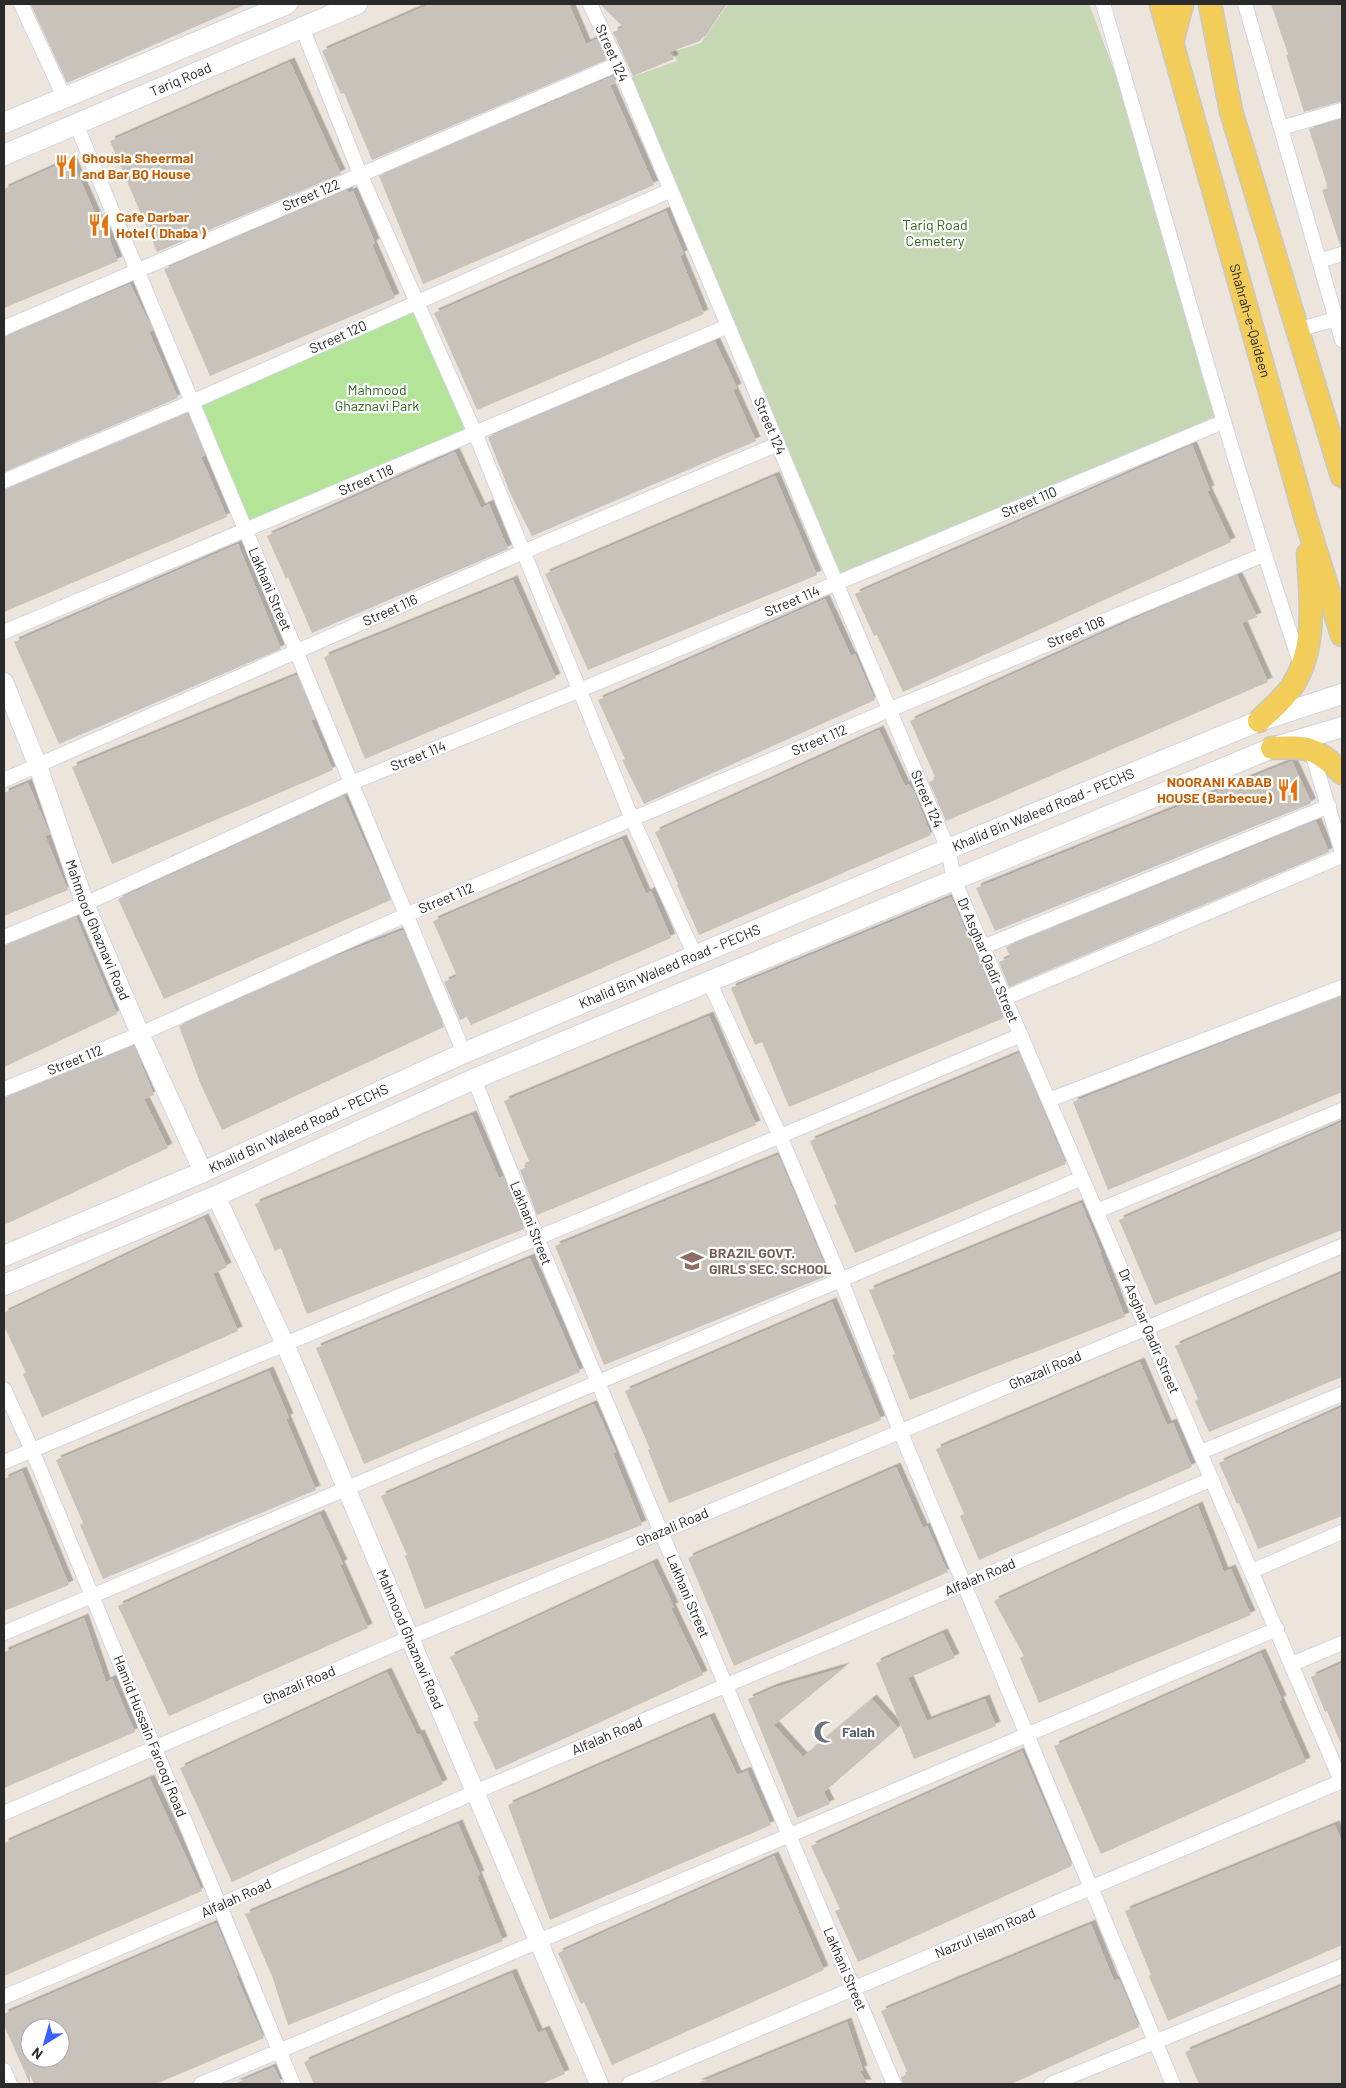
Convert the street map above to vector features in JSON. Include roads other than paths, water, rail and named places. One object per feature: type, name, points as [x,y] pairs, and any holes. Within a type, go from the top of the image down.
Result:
[{"type":"main road","name":"Tariq Road","points":[[4,123],[287,4]]},
{"type":"main road","name":"Tariq Road","points":[[4,155],[357,4]]},
{"type":"main road","name":"Shahrah-e-Qaideen","points":[[1161,4],[1173,40],[1305,516],[1342,635]]},
{"type":"main road","points":[[1173,40],[1182,4]]},
{"type":"main road","points":[[1210,4],[1231,111],[1342,476]]},
{"type":"main road","points":[[1259,722],[1293,685],[1302,666],[1308,643],[1311,620],[1305,516]]},
{"type":"main road","name":"Khalid Bin Waleed Road - PECHS","points":[[4,1256],[203,1172],[464,1053],[948,848],[1259,722],[1342,694]]},
{"type":"main road","name":"Khalid Bin Waleed Road - PECHS","points":[[4,1284],[216,1196],[474,1079],[709,980],[1272,748],[1342,727]]},
{"type":"main road","points":[[1272,748],[1298,747],[1311,750],[1327,758],[1342,773]]},
{"type":"street","points":[[21,4],[64,98]]},
{"type":"street","name":"Street 124","points":[[590,4],[618,64],[948,848],[954,880]]},
{"type":"street","points":[[1103,4],[1223,422],[1264,554],[1302,666]]},
{"type":"street","points":[[1245,4],[1342,340]]},
{"type":"street","points":[[302,27],[360,174],[475,433],[632,819],[695,955]]},
{"type":"street","name":"Street 122","points":[[4,328],[618,64]]},
{"type":"street","points":[[1281,128],[1342,110]]},
{"type":"street","name":"Lakhani Street","points":[[76,124],[464,1053]]},
{"type":"street","name":"Street 120","points":[[4,481],[192,402],[671,190]]},
{"type":"street","points":[[1319,261],[1342,254]]},
{"type":"street","points":[[1297,330],[1336,320]]},
{"type":"street","name":"Street 118","points":[[4,632],[728,326]]},
{"type":"street","name":"Street 110","points":[[836,582],[1223,422]]},
{"type":"street","name":"Street 116","points":[[4,780],[523,552],[778,444]]},
{"type":"street","name":"Street 108","points":[[890,710],[1264,554]]},
{"type":"street","name":"Street 114","points":[[4,937],[86,904],[351,783],[580,690],[836,582]]},
{"type":"street","name":"Mahmood Ghaznavi Road","points":[[4,682],[38,766],[86,904],[140,1034],[203,1172]]},
{"type":"street","name":"Street 112","points":[[4,1089],[140,1034],[406,915],[890,710]]},
{"type":"street","points":[[1005,998],[1342,854],[1311,750]]},
{"type":"street","points":[[983,947],[1329,806]]},
{"type":"street","name":"Dr Asghar Qadir Street","points":[[954,880],[1342,1782]]},
{"type":"street","points":[[709,980],[780,1136],[841,1280],[900,1431],[1173,2084]]},
{"type":"street","points":[[1049,1100],[1342,987]]},
{"type":"street","points":[[4,1462],[1021,1035]]},
{"type":"street","name":"Lakhani Street","points":[[474,1079],[537,1238],[894,2084]]},
{"type":"street","points":[[1097,1211],[1342,1110]]},
{"type":"street","points":[[4,1633],[1082,1178]]},
{"type":"street","name":"Mahmood Ghaznavi Road","points":[[216,1196],[285,1344],[598,2084]]},
{"type":"street","name":"Ghazali Road","points":[[4,1813],[409,1638],[1342,1246]]},
{"type":"street","name":"Hamid Hussain Farooqi Road","points":[[4,1389],[32,1450],[293,2084]]},
{"type":"street","points":[[1201,1452],[1342,1394]]},
{"type":"street","name":"Alfalah Road","points":[[4,1997],[220,1905],[475,1792],[1212,1478]]},
{"type":"street","points":[[1252,1570],[1342,1532]]},
{"type":"street","points":[[201,2084],[1277,1629]]},
{"type":"street","points":[[1292,1664],[1342,1643]]},
{"type":"street","name":"Nazrul Islam Road","points":[[628,2084],[1342,1782]]},
{"type":"street","points":[[1051,2084],[1342,1966]]},
{"type":"street","points":[[4,2070],[10,2084]]},
{"type":"place","name":"Ghousia Sheermal and Bar BQ House","points":[[66,166]]},
{"type":"place","name":"Cafe Darbar Hotel ( Dhaba )","points":[[99,225]]},
{"type":"place","name":"NOORANI KABAB HOUSE (Barbecue)","points":[[1288,790]]},
{"type":"place","name":"BRAZIL GOVT. GIRLS SEC. SCHOOL","points":[[692,1261]]},
{"type":"place","name":"Falah","points":[[825,1732]]},
{"type":"park label","name":"Tariq Road Cemetery","points":[[935,234]]},
{"type":"park label","name":"Mahmood Ghaznavi Park","points":[[377,398]]}]
